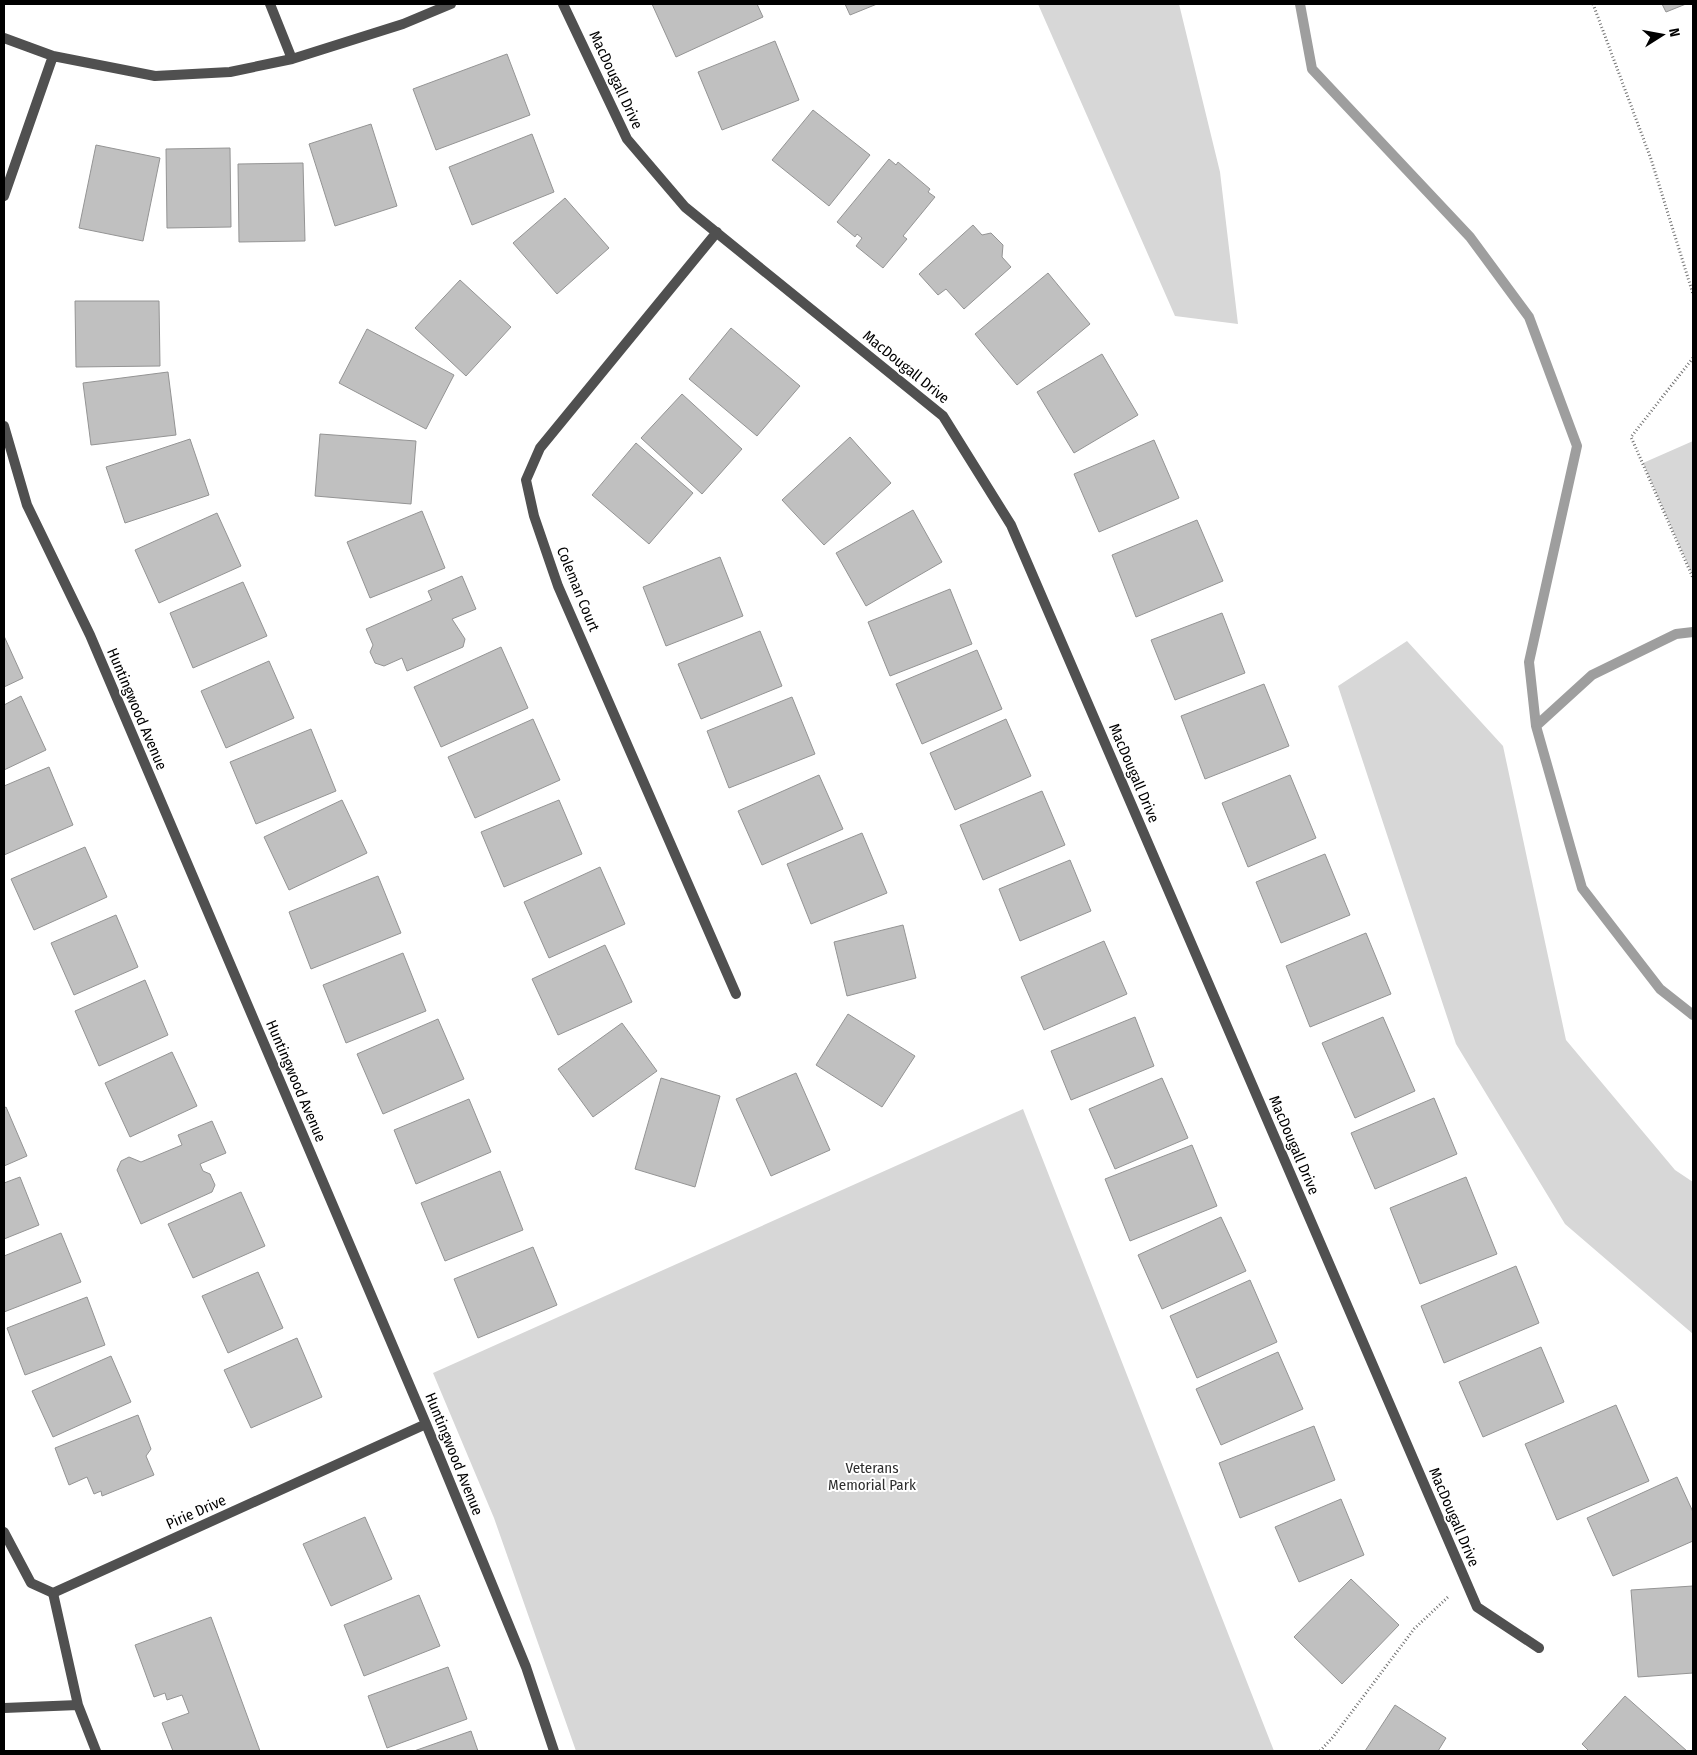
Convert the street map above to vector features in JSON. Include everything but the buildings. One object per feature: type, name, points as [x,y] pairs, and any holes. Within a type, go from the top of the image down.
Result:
[{"type":"street","points":[[270,4],[292,59]]},
{"type":"street","points":[[4,38],[53,56],[155,76],[230,72],[292,59],[403,24],[451,4]]},
{"type":"street","name":"MacDougall Drive","points":[[563,4],[627,140],[685,207],[943,416],[1011,525],[1477,1608],[1539,1648]]},
{"type":"street","points":[[4,196],[53,56]]},
{"type":"street","name":"Coleman Court","points":[[716,232],[540,448],[526,480],[534,516],[558,586],[736,994]]},
{"type":"street","name":"Huntingwood Avenue","points":[[4,426],[27,505],[90,635],[426,1424],[526,1667],[554,1751]]},
{"type":"street","name":"Pirie Drive","points":[[53,1593],[426,1424]]},
{"type":"street","points":[[4,1532],[31,1583],[53,1593],[78,1705],[96,1751]]},
{"type":"street","points":[[4,1708],[78,1705]]},
{"type":"path","points":[[1593,4],[1651,159],[1693,294]]},
{"type":"path","points":[[1693,358],[1631,437],[1693,578]]},
{"type":"path","points":[[1320,1751],[1333,1737],[1414,1629],[1465,1580]]},
{"type":"green space","points":[[1038,4],[1179,4],[1220,172],[1238,324],[1175,316]]},
{"type":"green space","points":[[1693,441],[1693,576],[1643,463]]},
{"type":"green space","points":[[1407,641],[1503,746],[1566,1040],[1675,1170],[1693,1182],[1693,1334],[1565,1224],[1456,1044],[1338,686]]},
{"type":"green space","name":"Veterans Memorial Park","points":[[1023,1109],[1274,1751],[576,1751],[494,1518],[433,1373]]},
{"type":"waterway","points":[[1300,4],[1312,69],[1470,237],[1529,317],[1577,446],[1529,662],[1536,726],[1582,888],[1660,989],[1693,1015]]},
{"type":"waterway","points":[[1536,726],[1592,675],[1676,634],[1693,632]]}]
